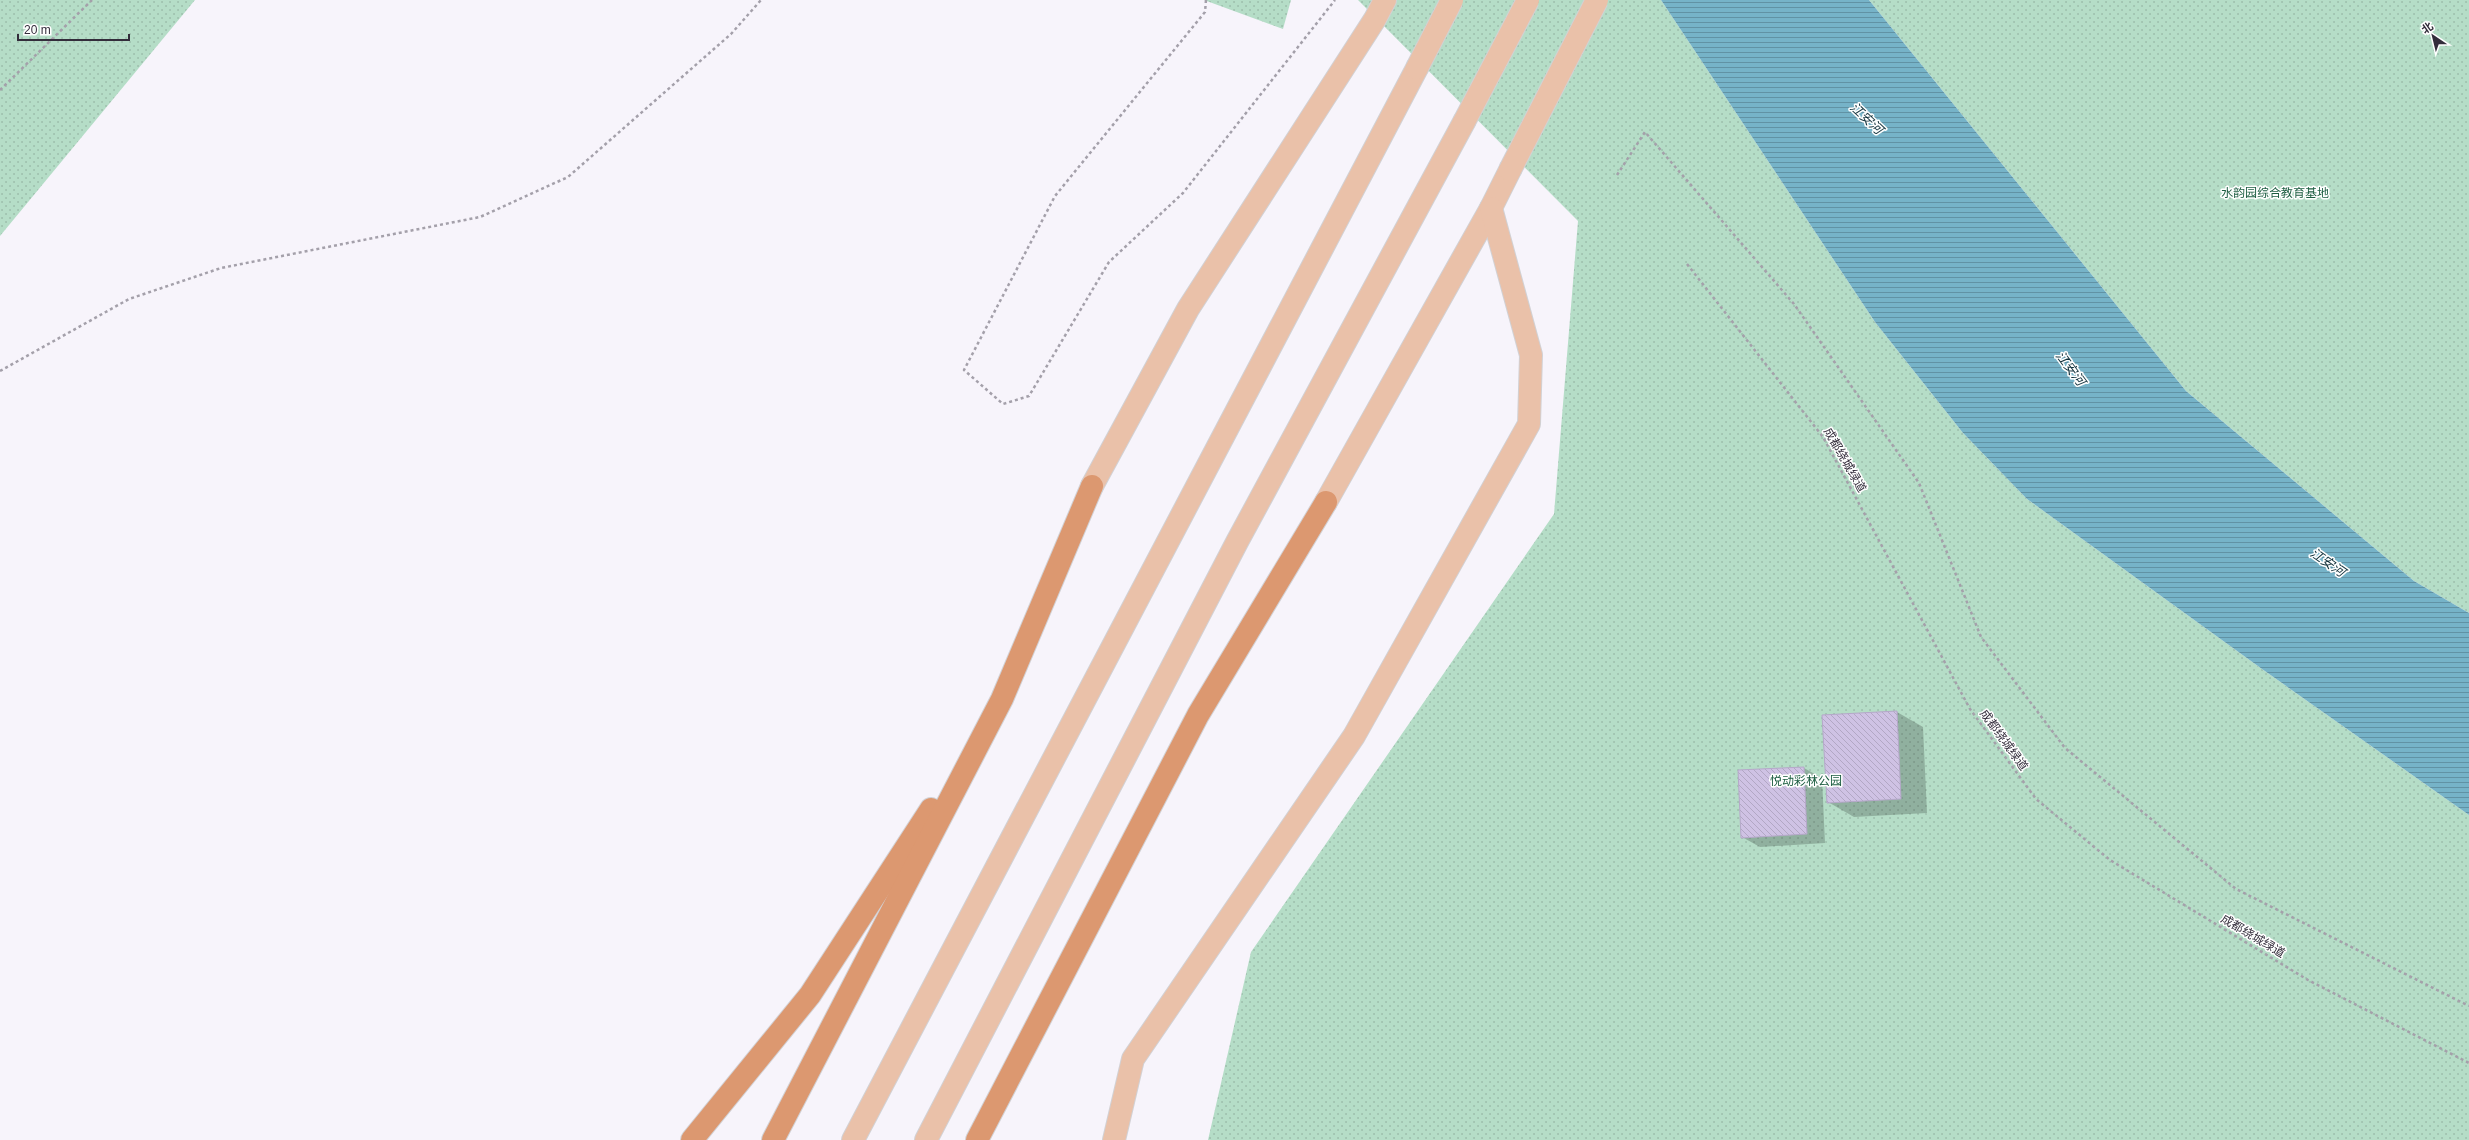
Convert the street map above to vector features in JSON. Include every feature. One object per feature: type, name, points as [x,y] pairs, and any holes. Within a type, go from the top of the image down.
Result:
[{"type":"highway","points":[[773,1140],[1002,699],[1092,486]]},
{"type":"highway","points":[[977,1140],[1198,715],[1326,502]]},
{"type":"highway","points":[[692,1140],[810,995],[1002,699]]},
{"type":"main road","points":[[853,1140],[1452,0]]},
{"type":"main road","points":[[926,1140],[1237,542],[1464,122],[1528,0]]},
{"type":"main road","points":[[1326,502],[1491,208],[1597,0]]},
{"type":"main road","points":[[1092,486],[1188,309],[1380,9]]},
{"type":"main road","points":[[1114,1140],[1133,1058],[1354,736],[1529,424],[1531,355],[1491,208]]},
{"type":"path","points":[[0,90],[92,0]]},
{"type":"path","points":[[0,371],[129,299],[222,268],[480,217],[568,177],[731,34],[761,0]]},
{"type":"path","points":[[1206,0],[1205,12],[1056,196],[964,370],[1003,404],[1028,396],[1109,262],[1183,193],[1335,0]]},
{"type":"path","points":[[1617,175],[1645,132],[1794,304],[1919,483],[1981,636],[2065,748],[2236,889],[2469,1006]]},
{"type":"path","name":"成都绕城绿道","points":[[1687,264],[1823,437],[1970,709],[2036,799],[2117,864],[2308,980],[2469,1063]]},
{"type":"green space","points":[[0,0],[195,0],[0,236]]},
{"type":"green space","points":[[1204,0],[1291,0],[1283,29]]},
{"type":"green space","name":"悦动彩林公园","points":[[1358,0],[1661,0],[1875,322],[1963,433],[2027,499],[2262,669],[2469,815],[2469,1140],[1208,1140],[1251,952],[1554,514],[1578,221]]},
{"type":"green space","name":"水韵园综合教育基地","points":[[1869,0],[2469,0],[2469,613],[2414,581],[2186,391]]},
{"type":"water","name":"江安河","points":[[1661,0],[1869,0],[2186,391],[2414,581],[2469,613],[2469,815],[2262,669],[2027,499],[1963,433],[1875,322]]},
{"type":"building","points":[[1897,711],[1901,799],[1827,803],[1822,715]]},
{"type":"building","points":[[1804,767],[1807,834],[1741,838],[1738,770]]}]
